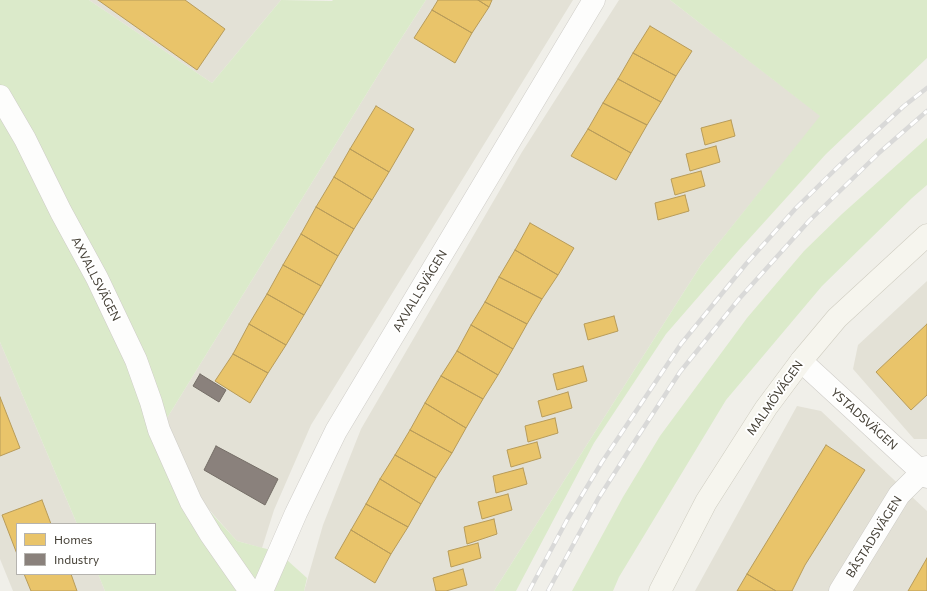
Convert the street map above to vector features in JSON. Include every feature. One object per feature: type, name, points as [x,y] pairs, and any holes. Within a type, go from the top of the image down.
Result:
[{"type":"street","name":"AXVALLSVÄGEN","points":[[262,591],[296,513],[336,432],[594,0]]},
{"type":"street","name":"AXVALLSVÄGEN","points":[[0,96],[25,139],[60,212],[94,272],[136,360],[159,430],[191,502],[250,591]]},
{"type":"street","name":"MALMÖVÄGEN","points":[[660,591],[706,502],[766,408],[801,361],[837,318],[927,234]]},
{"type":"street","name":"YSTADSVÄGEN","points":[[801,361],[925,472]]},
{"type":"street","name":"BÅSTADSVÄGEN","points":[[840,591],[899,495],[925,472]]},
{"type":"shaded area","points":[[89,0],[281,0],[212,83]]},
{"type":"shaded area","points":[[426,0],[573,0],[311,425],[274,510],[262,548],[237,541],[204,504],[164,423],[388,59]]},
{"type":"shaded area","points":[[619,0],[670,0],[821,116],[701,265],[494,591],[304,591],[323,525],[361,429],[522,152]]},
{"type":"shaded area","points":[[927,281],[927,439],[914,439],[853,369],[858,345]]},
{"type":"shaded area","points":[[0,342],[77,523],[16,523],[16,575],[98,575],[105,591],[13,591],[0,559]]},
{"type":"shaded area","points":[[797,406],[821,411],[927,511],[927,591],[695,591]]},
{"type":"green space","points":[[0,0],[89,0],[212,83],[281,0],[426,0],[388,59],[164,423],[204,505],[237,541],[278,552],[307,578],[304,591],[105,591],[98,575],[156,575],[156,523],[77,523],[0,342]]},
{"type":"green space","points":[[670,0],[927,0],[927,58],[826,154],[739,250],[666,334],[594,443],[516,591],[494,591],[701,265],[820,116]]},
{"type":"green space","points":[[927,138],[927,185],[822,286],[726,400],[619,577],[613,591],[572,591],[623,497],[660,436],[747,318],[804,251],[842,214]]},
{"type":"building: Homes","points":[[98,0],[185,0],[225,29],[197,70]]},
{"type":"building: Homes","points":[[438,0],[478,0],[489,7],[472,33],[432,10]]},
{"type":"building: Homes","points":[[478,0],[492,0],[489,7]]},
{"type":"building: Homes","points":[[432,10],[472,33],[455,63],[414,38]]},
{"type":"building: Homes","points":[[650,26],[692,51],[676,76],[633,53]]},
{"type":"building: Homes","points":[[633,53],[676,76],[661,102],[618,79]]},
{"type":"building: Homes","points":[[618,79],[661,102],[647,125],[603,103]]},
{"type":"building: Homes","points":[[603,103],[647,125],[631,153],[588,129]]},
{"type":"building: Homes","points":[[376,106],[414,129],[389,172],[350,149]]},
{"type":"building: Homes","points":[[731,120],[735,136],[705,145],[701,128]]},
{"type":"building: Homes","points":[[588,129],[631,153],[616,180],[571,156]]},
{"type":"building: Homes","points":[[716,146],[720,162],[690,171],[686,154]]},
{"type":"building: Homes","points":[[350,149],[389,172],[372,200],[334,177]]},
{"type":"building: Homes","points":[[701,171],[705,186],[675,195],[671,179]]},
{"type":"building: Homes","points":[[334,177],[372,200],[354,229],[316,207]]},
{"type":"building: Homes","points":[[685,195],[689,211],[658,220],[655,203]]},
{"type":"building: Homes","points":[[316,207],[354,229],[338,256],[301,234]]},
{"type":"building: Homes","points":[[530,223],[574,248],[558,275],[515,250]]},
{"type":"building: Homes","points":[[301,234],[338,256],[321,286],[283,265]]},
{"type":"building: Homes","points":[[515,250],[558,275],[542,299],[499,277]]},
{"type":"building: Homes","points":[[283,265],[321,286],[304,315],[267,294]]},
{"type":"building: Homes","points":[[499,277],[542,299],[527,324],[485,302]]},
{"type":"building: Homes","points":[[267,294],[304,315],[286,345],[249,324]]},
{"type":"building: Homes","points":[[485,302],[527,324],[513,349],[471,325]]},
{"type":"building: Homes","points":[[614,316],[618,331],[588,340],[584,324]]},
{"type":"building: Homes","points":[[249,324],[286,345],[268,373],[233,354]]},
{"type":"building: Homes","points":[[927,324],[927,395],[911,410],[876,372]]},
{"type":"building: Homes","points":[[471,325],[513,349],[498,375],[457,351]]},
{"type":"building: Homes","points":[[457,351],[498,375],[483,399],[441,376]]},
{"type":"building: Homes","points":[[233,354],[268,373],[250,403],[215,381]]},
{"type":"building: Homes","points":[[583,366],[587,381],[557,390],[553,374]]},
{"type":"building: Homes","points":[[441,376],[483,399],[466,428],[425,403]]},
{"type":"building: Homes","points":[[568,392],[572,408],[542,417],[538,401]]},
{"type":"building: Homes","points":[[0,397],[20,448],[0,456]]},
{"type":"building: Homes","points":[[425,403],[466,428],[452,453],[410,430]]},
{"type":"building: Homes","points":[[555,418],[558,433],[528,442],[525,426]]},
{"type":"building: Homes","points":[[410,430],[452,453],[436,478],[395,455]]},
{"type":"building: Homes","points":[[537,442],[541,458],[511,467],[507,450]]},
{"type":"building: Homes","points":[[826,445],[865,470],[805,565],[792,591],[776,591],[747,574]]},
{"type":"building: Homes","points":[[395,455],[436,478],[421,504],[380,479]]},
{"type":"building: Homes","points":[[523,468],[527,484],[496,493],[493,476]]},
{"type":"building: Homes","points":[[380,479],[421,504],[408,527],[366,504]]},
{"type":"building: Homes","points":[[508,494],[512,510],[482,519],[478,502]]},
{"type":"building: Homes","points":[[42,500],[51,523],[16,523],[16,551],[2,515]]},
{"type":"building: Homes","points":[[366,504],[408,527],[391,554],[351,530]]},
{"type":"building: Homes","points":[[494,519],[497,534],[467,544],[464,527]]},
{"type":"building: Homes","points":[[351,530],[391,554],[375,583],[335,558]]},
{"type":"building: Homes","points":[[478,543],[481,558],[451,567],[448,551]]},
{"type":"building: Homes","points":[[927,558],[927,591],[908,591]]},
{"type":"building: Homes","points":[[463,569],[467,585],[446,591],[436,591],[433,578]]},
{"type":"building: Homes","points":[[747,574],[776,591],[737,591]]},
{"type":"building: Homes","points":[[24,575],[71,575],[77,591],[31,591]]},
{"type":"building: Industry","points":[[200,374],[226,390],[219,402],[193,386]]},
{"type":"building: Industry","points":[[216,446],[278,479],[265,505],[204,470]]},
{"type":"railway","points":[[529,591],[567,520],[602,462],[681,344],[746,264],[796,208],[846,159],[904,106],[927,88]]},
{"type":"railway","points":[[548,591],[598,499],[680,372],[739,299],[809,221],[880,152],[927,111]]}]
